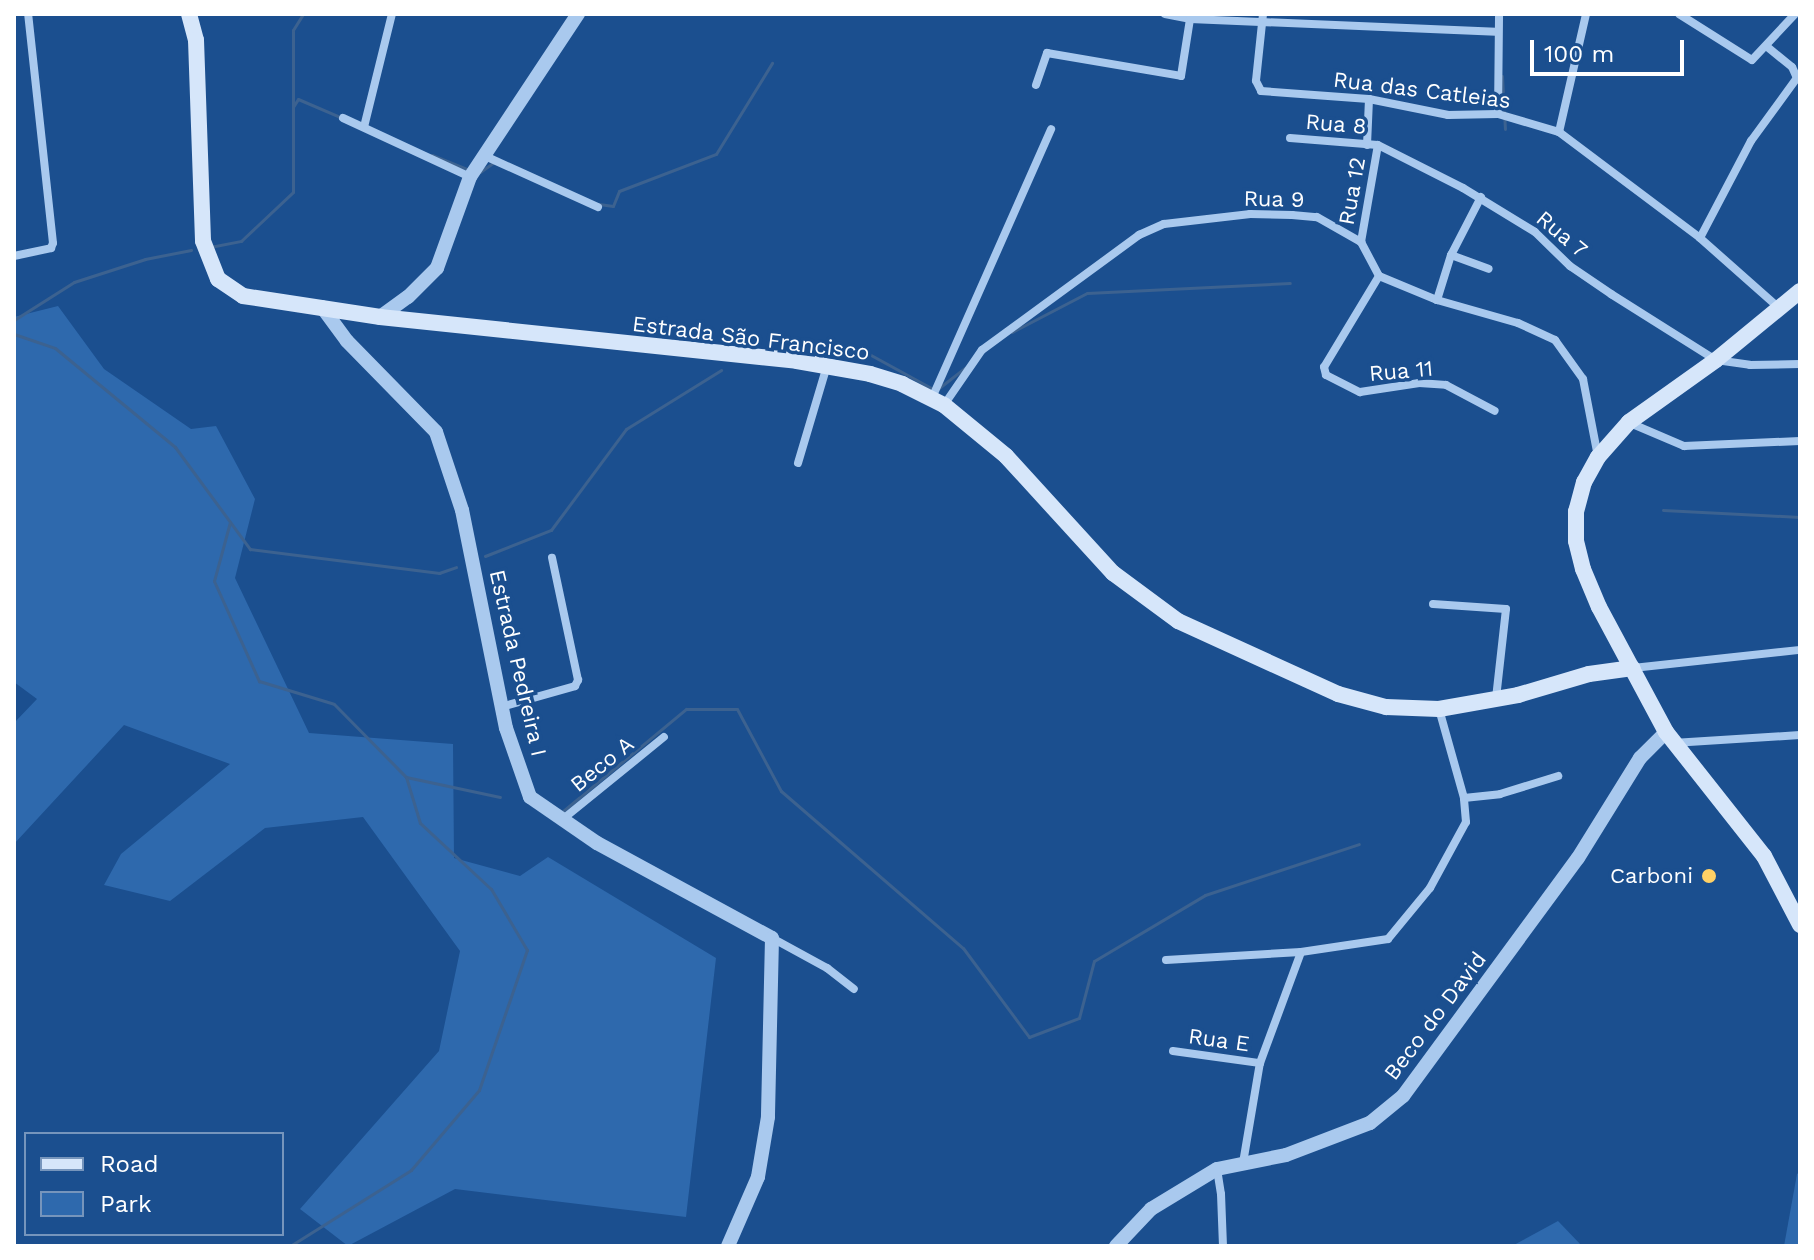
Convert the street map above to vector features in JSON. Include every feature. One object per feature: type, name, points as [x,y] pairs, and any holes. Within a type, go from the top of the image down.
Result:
[{"type":"main road","name":"Estrada São Francisco","points":[[189,14],[196,40],[200,206],[207,257],[218,279],[243,296],[380,317],[827,366],[881,377],[937,396],[1006,456],[1117,577],[1178,621],[1338,694],[1386,707],[1439,709],[1496,699],[1589,674],[1633,668]]},
{"type":"main road","points":[[1800,291],[1716,360],[1629,422],[1598,457],[1584,482],[1576,511],[1576,541],[1583,569],[1599,607],[1669,737],[1764,856],[1800,925]]},
{"type":"street","points":[[14,256],[51,248],[28,14]]},
{"type":"street","points":[[364,127],[392,14]]},
{"type":"street","points":[[380,317],[408,297],[437,268],[470,177],[578,14]]},
{"type":"street","points":[[1165,14],[1190,19],[1347,18],[1496,32]]},
{"type":"street","points":[[1498,114],[1496,32],[1499,14]]},
{"type":"street","points":[[1559,132],[1586,14]]},
{"type":"street","points":[[1679,14],[1752,60],[1795,14]]},
{"type":"street","name":"Rua das Catleias","points":[[1263,17],[1256,81],[1261,91],[1369,99],[1448,115],[1498,114],[1559,132],[1700,238],[1780,309]]},
{"type":"street","points":[[1036,85],[1047,53],[1181,76],[1190,19]]},
{"type":"street","points":[[1700,238],[1751,141],[1797,78],[1797,72],[1766,46]]},
{"type":"street","points":[[1367,145],[1369,99]]},
{"type":"street","points":[[343,118],[470,177]]},
{"type":"street","points":[[937,396],[1051,129]]},
{"type":"street","name":"Rua 8","points":[[1290,138],[1378,145]]},
{"type":"street","name":"Rua 7","points":[[1378,145],[1481,197],[1535,232],[1570,266],[1716,360]]},
{"type":"street","name":"Rua 12","points":[[1361,242],[1378,145]]},
{"type":"street","points":[[485,156],[598,207]]},
{"type":"street","points":[[1437,300],[1451,255],[1481,197]]},
{"type":"street","name":"Rua 9","points":[[937,396],[982,350],[1139,235],[1164,224],[1250,214],[1317,217],[1361,242]]},
{"type":"street","points":[[1361,242],[1379,276],[1437,300],[1518,323],[1555,340],[1583,379],[1598,457]]},
{"type":"street","points":[[1451,255],[1489,269]]},
{"type":"street","name":"Rua 11","points":[[1379,276],[1324,367],[1326,375],[1360,392],[1419,383],[1446,385],[1495,411]]},
{"type":"street","name":"Estrada Pedreira I","points":[[322,307],[347,341],[436,432],[462,510],[501,707],[530,797],[597,843],[827,968],[854,989]]},
{"type":"street","points":[[1716,360],[1750,365],[1800,364]]},
{"type":"street","points":[[798,463],[827,366]]},
{"type":"street","points":[[1629,422],[1684,446],[1800,441]]},
{"type":"street","points":[[501,707],[575,686],[578,680],[552,558]]},
{"type":"street","points":[[1433,604],[1506,609],[1496,699]]},
{"type":"street","points":[[1633,668],[1800,650]]},
{"type":"street","points":[[1166,960],[1301,952],[1388,939],[1430,888],[1466,822],[1464,798],[1439,709]]},
{"type":"street","points":[[1669,737],[1800,735]]},
{"type":"street","name":"Beco A","points":[[563,819],[664,737]]},
{"type":"street","name":"Beco do David","points":[[1116,1246],[1151,1209],[1217,1169],[1286,1155],[1370,1123],[1403,1096],[1578,858],[1635,766],[1669,737]]},
{"type":"street","points":[[1464,798],[1500,794],[1558,776]]},
{"type":"street","points":[[728,1246],[758,1177],[768,1117],[772,938]]},
{"type":"street","points":[[1243,1163],[1260,1063],[1301,952]]},
{"type":"street","name":"Rua E","points":[[1173,1051],[1260,1063]]},
{"type":"street","points":[[1217,1169],[1223,1246]]},
{"type":"green space","points":[[58,306],[104,369],[191,429],[216,426],[255,499],[235,578],[309,733],[453,744],[454,858],[520,876],[548,857],[716,958],[686,1217],[455,1189],[348,1246],[300,1209],[439,1051],[460,951],[363,817],[265,828],[170,901],[104,885],[121,854],[230,764],[124,725],[14,844],[14,723],[37,699],[14,682],[14,317]]},
{"type":"green space","points":[[1800,1172],[1800,1246],[1784,1246],[1797,1174]]},
{"type":"green space","points":[[1558,1221],[1582,1246],[1512,1246]]},
{"type":"waterway","points":[[210,247],[241,241],[293,192],[293,30],[303,14]]},
{"type":"waterway","points":[[599,204],[613,206],[619,191],[716,154],[772,63]]},
{"type":"waterway","points":[[1502,76],[1505,129]]},
{"type":"waterway","points":[[293,107],[298,99],[340,117]]},
{"type":"waterway","points":[[432,155],[469,170]]},
{"type":"waterway","points":[[480,172],[493,163]]},
{"type":"waterway","points":[[14,320],[74,282],[145,259],[191,250]]},
{"type":"waterway","points":[[1012,332],[1087,293],[1290,283]]},
{"type":"waterway","points":[[14,334],[55,348],[175,447],[250,549],[439,573],[456,567]]},
{"type":"waterway","points":[[777,351],[869,354],[933,389]]},
{"type":"waterway","points":[[939,388],[965,368]]},
{"type":"waterway","points":[[485,556],[551,530],[626,429],[721,370]]},
{"type":"waterway","points":[[1663,510],[1800,517]]},
{"type":"waterway","points":[[230,522],[214,581],[259,681],[334,704],[406,777],[500,797]]},
{"type":"waterway","points":[[563,811],[686,709],[737,709],[781,791],[963,948],[1029,1037],[1079,1018],[1094,961],[1205,895],[1359,844]]},
{"type":"waterway","points":[[290,1246],[411,1170],[479,1090],[527,950],[491,889],[420,823],[406,777]]},
{"type":"place","name":"Carboni","points":[[1709,876]]}]
